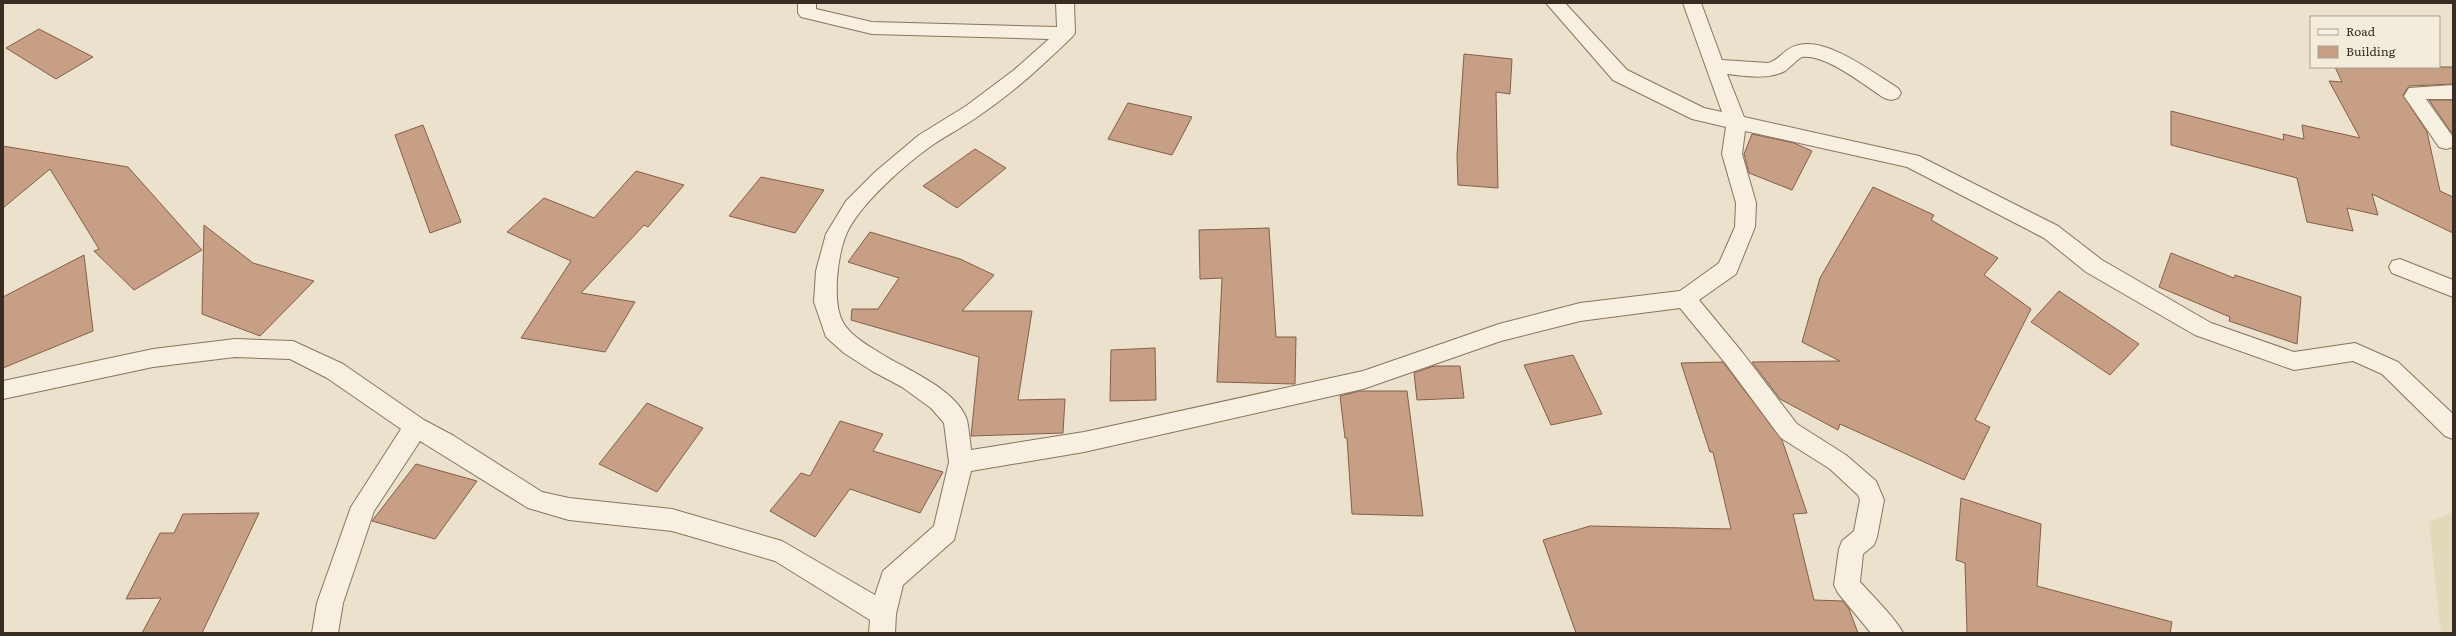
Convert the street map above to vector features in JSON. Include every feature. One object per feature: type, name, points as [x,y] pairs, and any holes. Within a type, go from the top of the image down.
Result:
[{"type":"street","points":[[807,3],[807,12],[872,28],[1066,33]]},
{"type":"street","points":[[3,390],[153,358],[235,348],[294,350],[335,371],[416,428],[446,443],[521,493],[537,501],[569,509],[672,520],[782,552],[883,624],[892,579],[945,532],[961,462],[955,420],[939,401],[910,380],[880,365],[852,347],[834,331],[825,302],[827,271],[836,234],[853,206],[882,177],[926,140],[973,111],[1021,75],[1066,33],[1065,3]]},
{"type":"street","points":[[1555,3],[1620,75],[1699,114],[1912,161],[2051,232],[2094,266],[2203,329],[2294,361],[2355,352],[2390,368],[2453,429]]},
{"type":"street","points":[[961,462],[1084,442],[1363,380],[1498,333],[1580,312],[1685,299],[1728,268],[1745,227],[1746,203],[1732,154],[1736,123],[1717,66],[1692,3]]},
{"type":"street","points":[[1717,66],[1756,70],[1776,68],[1793,52],[1805,50],[1821,52],[1891,93]]},
{"type":"street","points":[[2446,142],[2414,96],[2416,93],[2453,92]]},
{"type":"street","points":[[2400,267],[2453,289]]},
{"type":"street","points":[[1685,299],[1734,358],[1789,431],[1838,462],[1867,488],[1872,500],[1865,537],[1851,549],[1847,585],[1881,626],[1890,633]]},
{"type":"street","points":[[325,633],[330,602],[363,507],[416,428]]},
{"type":"shaded area","points":[[2453,512],[2453,633],[2441,633],[2429,522]]},
{"type":"building","points":[[39,29],[93,57],[56,79],[6,48]]},
{"type":"building","points":[[1464,54],[1512,59],[1510,94],[1496,92],[1498,188],[1458,185],[1457,156]]},
{"type":"building","points":[[2453,67],[2453,84],[2409,86],[2403,95],[2427,132],[2440,191],[2453,197],[2453,233],[2372,194],[2378,215],[2347,208],[2353,231],[2307,222],[2297,178],[2171,145],[2171,111],[2284,140],[2283,134],[2304,139],[2302,125],[2360,138],[2329,81],[2342,82],[2335,68]]},
{"type":"building","points":[[2429,100],[2453,100],[2453,132],[2451,132]]},
{"type":"building","points":[[1128,103],[1192,117],[1172,155],[1108,139]]},
{"type":"building","points":[[423,125],[461,222],[430,233],[395,135]]},
{"type":"building","points":[[1752,134],[1794,143],[1812,151],[1792,190],[1749,173],[1744,154]]},
{"type":"building","points":[[3,146],[128,167],[202,250],[134,290],[94,251],[99,249],[50,169],[3,208]]},
{"type":"building","points":[[975,149],[1006,168],[957,208],[923,186]]},
{"type":"building","points":[[636,171],[684,185],[648,227],[644,225],[581,293],[635,302],[605,352],[521,338],[571,261],[507,232],[544,198],[594,218]]},
{"type":"building","points":[[761,177],[824,190],[795,233],[729,216]]},
{"type":"building","points":[[1873,187],[1934,215],[1931,220],[1998,258],[1984,275],[2031,309],[1975,420],[1990,427],[1964,480],[1840,424],[1838,430],[1780,399],[1752,362],[1840,361],[1802,342],[1820,278]]},
{"type":"building","points":[[204,225],[253,263],[314,281],[260,336],[202,314]]},
{"type":"building","points":[[1269,228],[1276,337],[1296,337],[1295,384],[1217,382],[1222,278],[1200,279],[1199,230]]},
{"type":"building","points":[[870,232],[960,259],[994,275],[962,311],[1032,311],[1018,400],[1065,399],[1063,433],[971,436],[979,357],[851,320],[852,309],[878,309],[899,278],[848,262]]},
{"type":"building","points":[[2171,253],[2234,278],[2235,275],[2301,297],[2297,344],[2229,321],[2230,317],[2159,287]]},
{"type":"building","points":[[84,255],[93,331],[3,368],[3,297]]},
{"type":"building","points":[[2059,291],[2139,344],[2110,375],[2031,322]]},
{"type":"building","points":[[1155,348],[1156,400],[1110,401],[1111,350]]},
{"type":"building","points":[[1573,355],[1602,414],[1551,425],[1524,365]]},
{"type":"building","points":[[1723,362],[1782,440],[1807,513],[1793,514],[1814,600],[1843,601],[1849,609],[1858,633],[1576,633],[1543,540],[1590,526],[1731,529],[1713,452],[1710,452],[1681,363]]},
{"type":"building","points":[[1434,366],[1460,366],[1464,398],[1417,400],[1414,373]]},
{"type":"building","points":[[1359,391],[1407,391],[1423,516],[1352,514],[1347,438],[1345,438],[1340,396]]},
{"type":"building","points":[[647,403],[703,428],[657,492],[599,464]]},
{"type":"building","points":[[840,421],[883,434],[873,451],[943,472],[920,513],[850,489],[815,537],[770,511],[801,473],[810,476]]},
{"type":"building","points":[[416,464],[477,481],[435,539],[372,521]]},
{"type":"building","points":[[1961,498],[2041,524],[2037,586],[2172,622],[2170,633],[1967,633],[1965,563],[1956,560]]},
{"type":"building","points":[[259,513],[202,633],[142,633],[161,598],[126,599],[160,533],[174,533],[183,514]]}]
